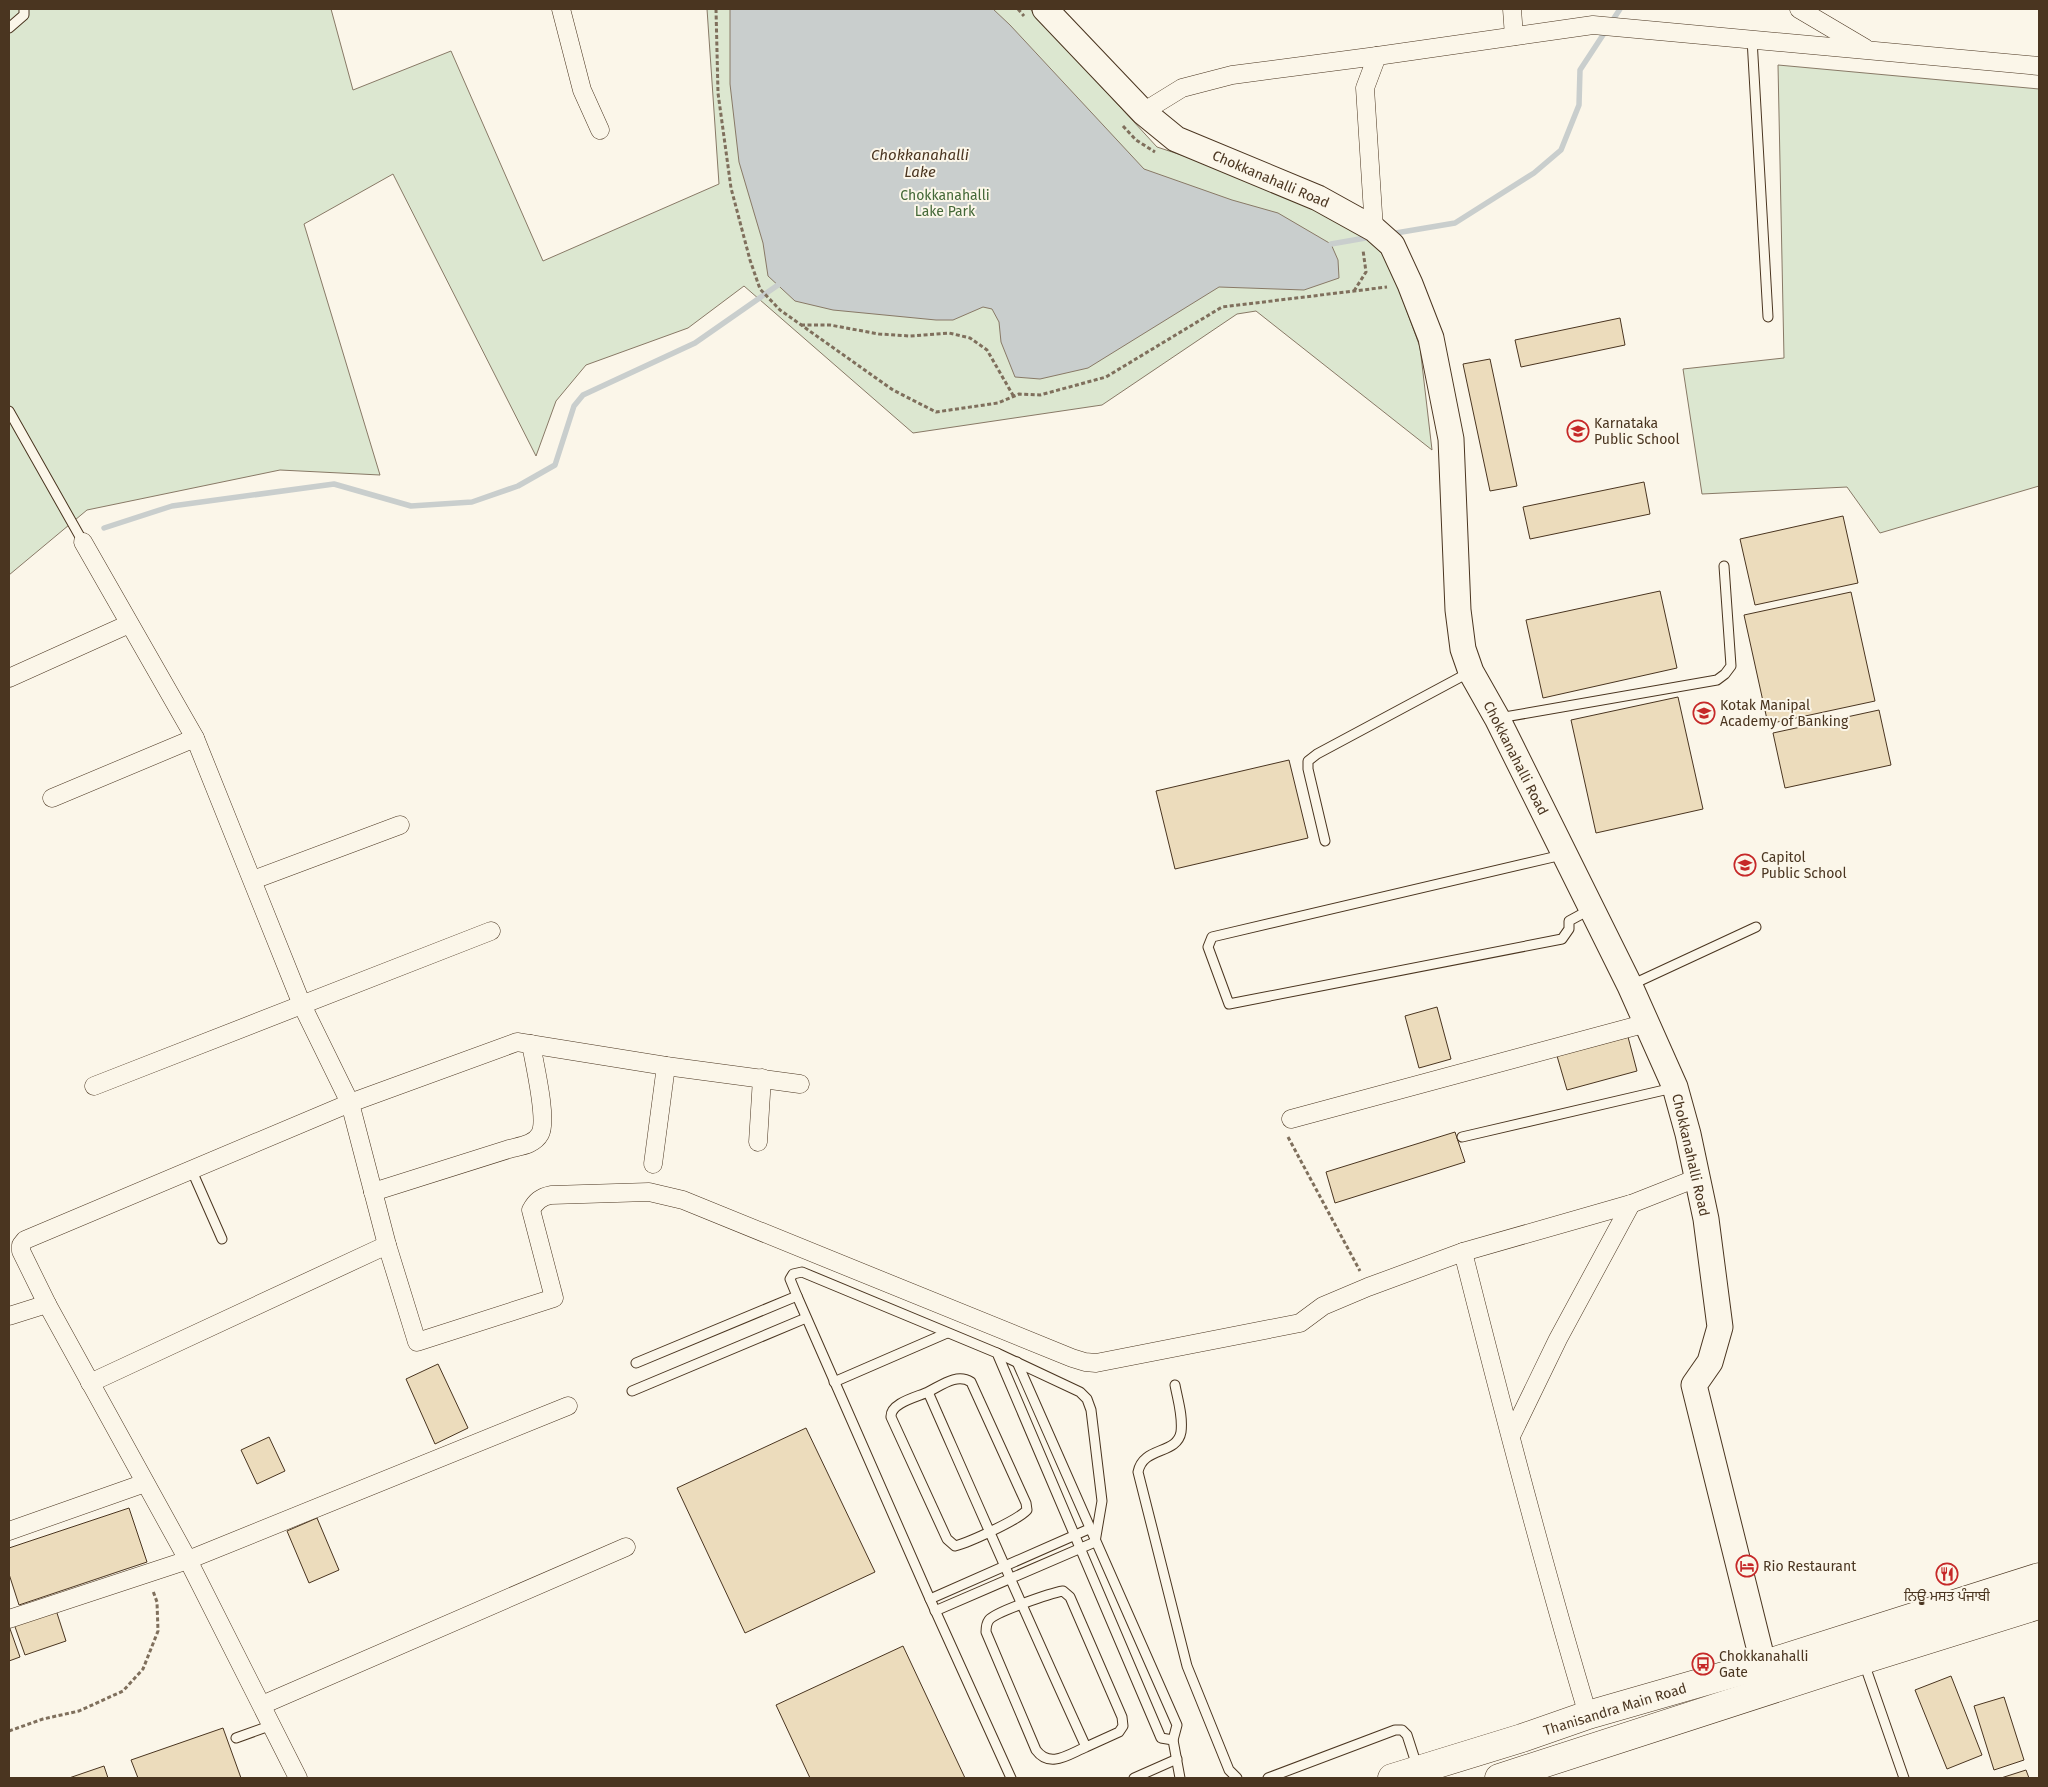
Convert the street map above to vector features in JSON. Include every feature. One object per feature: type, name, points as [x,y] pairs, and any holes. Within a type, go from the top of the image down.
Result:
[{"type":"main road","name":"Thanisandra Main Road","points":[[1521,1774],[1766,1678],[2039,1577]]},
{"type":"main road","name":"Thanisandra Main Road","points":[[1392,1778],[1517,1740],[1588,1715],[1863,1660],[2039,1605]]},
{"type":"street","points":[[561,9],[582,90],[600,130]]},
{"type":"street","name":"Chokkanahalli Road","points":[[1045,9],[1143,112],[1176,139],[1318,198],[1376,240],[1410,284],[1431,338],[1451,439],[1458,610],[1463,649],[1472,672],[1497,718],[1630,986],[1675,1087],[1688,1134],[1706,1219],[1720,1327],[1710,1362],[1694,1385],[1766,1678]]},
{"type":"street","points":[[1512,9],[1514,36]]},
{"type":"street","points":[[1799,9],[1868,50]]},
{"type":"street","points":[[1143,112],[1182,88],[1232,75],[1599,25],[2039,66]]},
{"type":"street","points":[[1376,240],[1365,88],[1377,56]]},
{"type":"street","points":[[83,542],[196,738],[302,1005],[350,1103],[386,1245],[417,1342],[554,1298],[531,1210],[535,1203],[551,1195],[649,1192],[683,1200],[1085,1362],[1110,1361],[1300,1323],[1323,1306],[1368,1287],[1463,1252],[1631,1204],[1697,1178]]},
{"type":"street","points":[[9,678],[129,624]]},
{"type":"street","points":[[52,798],[196,738]]},
{"type":"street","points":[[253,880],[400,825]]},
{"type":"street","points":[[94,1086],[491,931]]},
{"type":"street","points":[[1289,1127],[1647,1023]]},
{"type":"street","points":[[298,1778],[188,1560],[47,1304],[21,1251],[21,1245],[25,1240],[350,1103],[517,1042],[666,1066],[800,1084]]},
{"type":"street","points":[[373,1192],[509,1148],[531,1143],[540,1134],[544,1120],[531,1044]]},
{"type":"street","points":[[653,1164],[666,1066]]},
{"type":"street","points":[[758,1142],[762,1078]]},
{"type":"street","points":[[1511,1436],[1558,1339],[1631,1204]]},
{"type":"street","points":[[90,1383],[386,1245]]},
{"type":"street","points":[[1463,1252],[1511,1436],[1588,1715]]},
{"type":"street","points":[[9,1316],[47,1304]]},
{"type":"street","points":[[9,1619],[188,1560],[568,1406]]},
{"type":"street","points":[[9,1531],[145,1483]]},
{"type":"street","points":[[262,1705],[626,1547]]},
{"type":"street","points":[[1517,1740],[1521,1774]]},
{"type":"lane","points":[[9,28],[24,15],[24,9]]},
{"type":"lane","points":[[1752,40],[1768,316]]},
{"type":"lane","points":[[9,411],[83,542]]},
{"type":"lane","points":[[1497,718],[1717,680],[1731,666],[1724,566]]},
{"type":"lane","points":[[1325,841],[1308,769],[1308,761],[1317,754],[1472,672]]},
{"type":"lane","points":[[1565,855],[1212,937],[1208,947],[1230,1004],[1562,939],[1568,929],[1569,921],[1592,909]]},
{"type":"lane","points":[[1630,986],[1756,927]]},
{"type":"lane","points":[[1462,1136],[1675,1087]]},
{"type":"lane","points":[[192,1171],[222,1239]]},
{"type":"lane","points":[[1011,1778],[806,1318],[790,1279],[793,1274],[802,1272],[997,1353],[1080,1392],[1087,1399],[1091,1410],[1102,1501],[1095,1542]]},
{"type":"lane","points":[[636,1363],[797,1296]]},
{"type":"lane","points":[[632,1391],[806,1318]]},
{"type":"lane","points":[[834,1382],[947,1333]]},
{"type":"lane","points":[[997,1353],[1161,1738],[1173,1740]]},
{"type":"lane","points":[[1017,1362],[1177,1726],[1173,1740],[1180,1778]]},
{"type":"lane","points":[[958,1378],[965,1378],[972,1382],[1026,1502],[1027,1510],[1022,1516],[955,1546],[946,1539],[891,1417],[895,1407],[928,1392],[958,1378]]},
{"type":"lane","points":[[1175,1385],[1182,1416],[1178,1440],[1173,1445],[1144,1459],[1140,1463],[1138,1472],[1187,1666],[1230,1770],[1237,1778]]},
{"type":"lane","points":[[928,1392],[1020,1605],[1086,1747]]},
{"type":"lane","points":[[930,1599],[1005,1568],[1089,1529]]},
{"type":"lane","points":[[935,1611],[1095,1542]]},
{"type":"lane","points":[[1063,1591],[1070,1597],[1122,1717],[1123,1726],[1119,1732],[1086,1747],[1051,1761],[1042,1758],[1036,1750],[986,1632],[989,1619],[1055,1592],[1063,1591]]},
{"type":"lane","points":[[1863,1660],[1904,1778]]},
{"type":"lane","points":[[236,1738],[272,1726]]},
{"type":"lane","points":[[1268,1778],[1395,1730],[1402,1730],[1407,1735],[1418,1769]]},
{"type":"lane","points":[[1134,1778],[1177,1759]]},
{"type":"path","points":[[716,9],[720,103],[732,188],[750,260],[760,290],[780,310],[893,390],[936,412],[998,404],[1019,394],[1040,395],[1106,377],[1222,307],[1410,284]]},
{"type":"path","points":[[1354,291],[1366,272],[1363,249],[1376,240]]},
{"type":"path","points":[[801,325],[830,326],[879,334],[910,336],[949,333],[970,338],[987,350],[1014,397]]},
{"type":"path","points":[[1289,1127],[1368,1287]]},
{"type":"path","points":[[9,1731],[43,1719],[79,1711],[123,1691],[143,1669],[158,1631],[157,1602],[148,1574]]},
{"type":"green space","name":"Chokkanahalli Lake Park","points":[[9,9],[331,9],[353,90],[451,51],[543,261],[719,184],[707,9],[1030,9],[1157,147],[1267,183],[1359,228],[1393,266],[1401,295],[1420,347],[1432,450],[1256,311],[1237,314],[1102,405],[913,433],[744,286],[688,328],[586,365],[556,401],[536,456],[393,174],[304,224],[380,475],[280,470],[87,510],[9,575]]},
{"type":"green space","points":[[1778,65],[2039,89],[2039,486],[1880,533],[1847,487],[1702,494],[1683,369],[1784,358]]},
{"type":"water","name":"Chokkanahalli Lake","points":[[730,9],[993,9],[1144,169],[1232,200],[1278,213],[1331,244],[1338,260],[1339,278],[1304,290],[1219,287],[1088,368],[1040,379],[1015,377],[1001,342],[999,322],[992,309],[983,307],[953,320],[936,320],[833,310],[795,301],[768,276],[763,243],[739,162],[730,84]]},
{"type":"building","points":[[1620,318],[1625,345],[1521,367],[1515,340]]},
{"type":"building","points":[[1490,359],[1517,486],[1490,491],[1463,364]]},
{"type":"building","points":[[1644,482],[1650,514],[1530,539],[1523,507]]},
{"type":"building","points":[[1843,516],[1858,583],[1755,605],[1740,539]]},
{"type":"building","points":[[1660,591],[1677,668],[1543,698],[1526,620]]},
{"type":"building","points":[[1851,592],[1875,701],[1768,724],[1744,615]]},
{"type":"building","points":[[1678,697],[1703,809],[1596,833],[1571,720]]},
{"type":"building","points":[[1879,710],[1891,765],[1785,788],[1773,733]]},
{"type":"building","points":[[1289,760],[1308,838],[1175,869],[1156,791]]},
{"type":"building","points":[[1437,1007],[1451,1059],[1419,1068],[1405,1016]]},
{"type":"building","points":[[1628,1037],[1637,1071],[1567,1090],[1557,1056]]},
{"type":"building","points":[[1455,1132],[1465,1162],[1335,1203],[1326,1172]]},
{"type":"building","points":[[438,1364],[468,1428],[435,1444],[406,1379]]},
{"type":"building","points":[[806,1428],[875,1572],[745,1633],[677,1488]]},
{"type":"building","points":[[269,1437],[285,1471],[257,1484],[241,1450]]},
{"type":"building","points":[[129,1508],[147,1562],[19,1605],[9,1574],[9,1548]]},
{"type":"building","points":[[317,1518],[339,1570],[309,1583],[287,1531]]},
{"type":"building","points":[[56,1610],[66,1641],[25,1655],[14,1624]]},
{"type":"building","points":[[9,1626],[20,1657],[9,1661]]},
{"type":"building","points":[[903,1646],[965,1778],[810,1778],[776,1705]]},
{"type":"building","points":[[1951,1676],[1982,1755],[1947,1769],[1915,1690]]},
{"type":"building","points":[[2004,1697],[2024,1760],[1994,1770],[1974,1706]]},
{"type":"building","points":[[223,1728],[241,1778],[138,1778],[131,1760]]},
{"type":"building","points":[[104,1766],[108,1778],[69,1778]]},
{"type":"building","points":[[2026,1770],[2029,1778],[2001,1778]]},
{"type":"waterway","points":[[1390,234],[1455,223],[1534,173],[1561,150],[1579,105],[1580,70],[1620,9]]},
{"type":"waterway","points":[[1331,244],[1371,237]]},
{"type":"waterway","points":[[104,528],[172,506],[334,484],[411,506],[472,502],[518,486],[555,465],[574,406],[583,395],[695,343],[778,285]]},
{"type":"place","name":"Karnataka Public School","points":[[1578,431]]},
{"type":"place","name":"Kotak Manipal Academy of Banking","points":[[1704,713]]},
{"type":"place","name":"Capitol Public School","points":[[1745,865]]},
{"type":"place","name":"Rio Restaurant","points":[[1747,1566]]},
{"type":"place","name":"ਨਿਉੁੂ ਮਸਤ ਪੰਜਾਬੀ","points":[[1947,1574]]},
{"type":"place","name":"Chokkanahalli Gate","points":[[1703,1664]]}]
